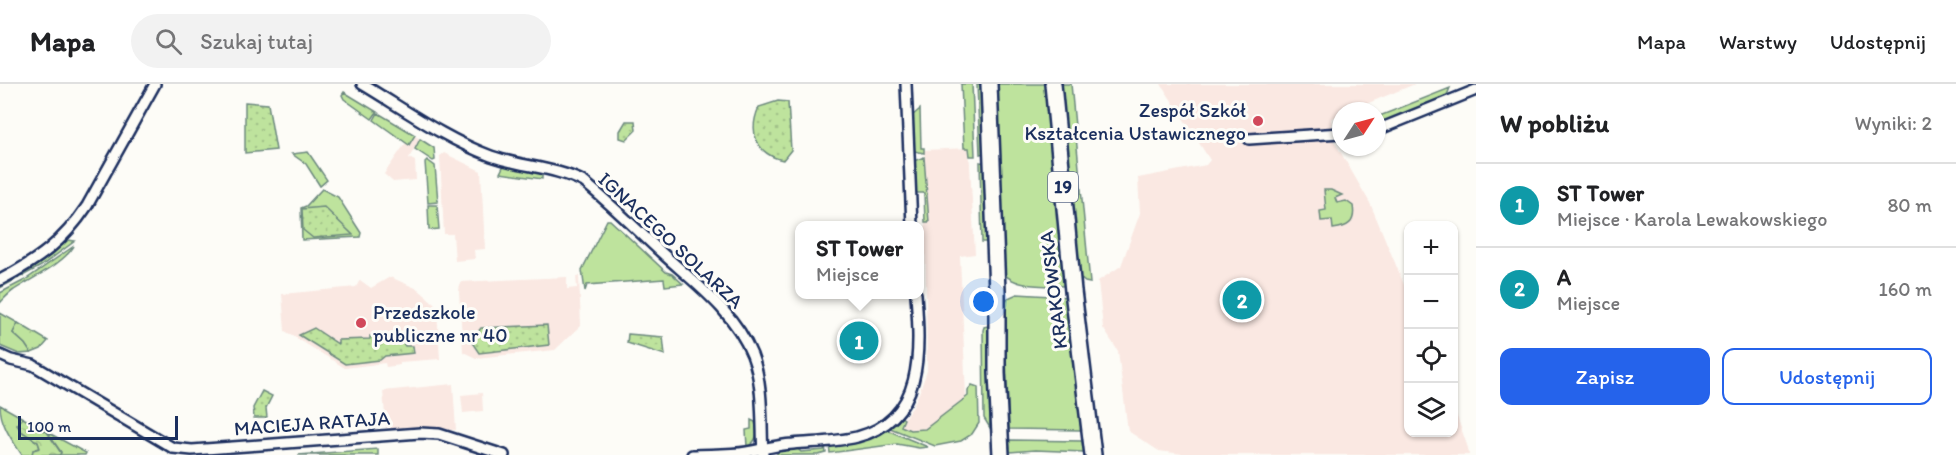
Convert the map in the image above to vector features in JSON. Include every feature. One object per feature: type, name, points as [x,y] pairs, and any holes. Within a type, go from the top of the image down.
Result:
[{"type":"main road","points":[[989,84],[1001,455]]},
{"type":"main road","name":"KRAKOWSKA","points":[[1053,84],[1073,291],[1094,455]]},
{"type":"street","points":[[0,280],[42,256],[76,222],[93,197],[155,84]]},
{"type":"street","name":"IGNACEGO SOLARZA","points":[[362,84],[469,147],[504,160],[573,176],[584,182],[615,209],[712,298],[738,328],[757,372],[763,451]]},
{"type":"street","points":[[906,84],[912,221]]},
{"type":"street","points":[[1386,126],[1476,90]]},
{"type":"street","points":[[1249,139],[1332,134]]},
{"type":"street","points":[[692,455],[763,451],[855,437],[877,429],[895,415],[909,395],[916,372],[916,299]]},
{"type":"street","name":"MACIEJA RATAJA","points":[[0,355],[33,365],[172,448],[192,450],[420,433],[439,434],[504,455]]},
{"type":"shaded area","points":[[1161,84],[1415,84],[1371,102],[1332,102],[1332,156],[1343,156],[1370,203],[1404,284],[1404,437],[1458,437],[1458,419],[1469,455],[1190,455],[1159,451],[1128,431],[1118,351],[1103,328],[1098,281],[1121,266],[1140,213],[1138,178],[1206,165],[1210,160]]},
{"type":"shaded area","points":[[412,134],[420,139],[409,158],[415,161],[416,180],[393,182],[384,174]]},
{"type":"shaded area","points":[[969,148],[975,254],[960,256],[966,397],[925,429],[888,432],[903,420],[912,408],[927,371],[925,222],[929,222],[924,150]]},
{"type":"shaded area","points":[[444,153],[481,171],[485,249],[474,250],[475,259],[455,261],[453,234],[444,234],[440,156]]},
{"type":"shaded area","points":[[576,276],[579,276],[581,325],[555,350],[476,358],[463,352],[460,282],[567,277],[567,289],[577,288]]},
{"type":"shaded area","name":"Przedszkole publiczne nr 40","points":[[390,277],[418,289],[434,303],[437,309],[440,359],[400,362],[400,365],[386,367],[385,363],[345,368],[285,331],[282,294],[356,287],[360,280],[371,288]]},
{"type":"shaded area","points":[[453,384],[456,430],[386,428],[383,391]]},
{"type":"shaded area","points":[[482,393],[483,411],[463,413],[461,395]]},
{"type":"green space","points":[[961,84],[972,84],[975,156],[970,156],[969,148],[964,148]]},
{"type":"green space","points":[[977,84],[983,84],[985,153],[980,154]]},
{"type":"green space","points":[[995,84],[1046,84],[1066,286],[1023,284],[1003,272]]},
{"type":"green space","points":[[1059,84],[1071,84],[1090,283],[1079,277]]},
{"type":"green space","points":[[1450,88],[1442,100],[1386,122],[1386,113]]},
{"type":"green space","points":[[344,92],[377,112],[372,119],[344,99],[342,95]]},
{"type":"green space","points":[[778,101],[788,102],[791,150],[783,160],[766,153],[761,147],[757,141],[754,125],[759,107]]},
{"type":"green space","points":[[245,102],[268,104],[276,150],[245,153]]},
{"type":"green space","points":[[920,109],[921,148],[924,148],[924,153],[914,151],[912,116]]},
{"type":"green space","points":[[378,113],[415,135],[409,145],[374,120]]},
{"type":"green space","points":[[626,121],[635,121],[636,130],[626,140],[620,138],[620,131]]},
{"type":"green space","points":[[420,139],[434,148],[435,160],[433,161],[415,149]]},
{"type":"green space","points":[[308,152],[327,180],[320,186],[306,164],[292,154]]},
{"type":"green space","points":[[924,157],[929,222],[925,222],[924,193],[916,193],[914,161]]},
{"type":"green space","points":[[427,160],[435,166],[438,202],[428,203],[425,162]]},
{"type":"green space","points":[[980,162],[986,163],[988,224],[986,242],[982,242]]},
{"type":"green space","points":[[504,165],[542,174],[542,179],[500,173]]},
{"type":"green space","points":[[322,189],[338,197],[361,233],[360,237],[302,240],[301,208],[306,206]]},
{"type":"green space","points":[[1324,190],[1331,190],[1342,195],[1335,198],[1337,203],[1346,201],[1353,206],[1354,212],[1350,223],[1333,229],[1332,220],[1321,221],[1320,211],[1326,210]]},
{"type":"green space","points":[[428,205],[437,205],[439,229],[429,230]]},
{"type":"green space","points":[[324,207],[353,235],[313,238],[303,230],[302,209]]},
{"type":"green space","points":[[607,220],[610,220],[666,272],[672,274],[683,284],[665,286],[664,279],[587,285],[585,291],[582,270]]},
{"type":"green space","points":[[68,240],[75,241],[41,266],[0,288],[0,285],[34,266]]},
{"type":"green space","points":[[74,246],[63,259],[12,291],[0,303],[0,293],[25,280]]},
{"type":"green space","points":[[1017,294],[1068,297],[1081,430],[1009,429],[1004,307],[1008,298]]},
{"type":"green space","points":[[0,313],[18,323],[13,333],[31,353],[19,354],[0,346]]},
{"type":"green space","points":[[18,323],[48,341],[41,349],[31,353],[13,333]]},
{"type":"green space","points":[[547,325],[549,345],[479,353],[471,341],[481,328]]},
{"type":"green space","points":[[988,326],[990,428],[984,418],[983,330]]},
{"type":"green space","points":[[314,328],[338,344],[338,340],[398,335],[405,346],[413,346],[414,353],[345,364],[299,335]]},
{"type":"green space","points":[[628,334],[663,337],[665,355],[627,343]]},
{"type":"green space","points":[[972,385],[978,387],[979,423],[972,434],[961,441],[935,446],[890,428],[901,417],[904,419],[901,426],[910,430],[925,429],[968,396],[968,390]]},
{"type":"green space","points":[[262,391],[272,396],[266,408],[267,418],[254,418],[253,408]]},
{"type":"green space","points":[[0,405],[23,418],[17,425],[21,431],[38,442],[40,448],[33,450],[32,455],[22,455],[14,444],[4,425]]},
{"type":"green space","points":[[23,418],[47,432],[61,453],[59,455],[32,455],[33,450],[40,448],[38,442],[21,431],[17,424]]},
{"type":"green space","points":[[751,420],[755,422],[756,436],[747,447],[746,430],[751,429]]},
{"type":"green space","points":[[887,430],[928,447],[919,448],[897,444],[830,453],[829,445],[858,441]]},
{"type":"green space","points":[[47,432],[86,453],[85,455],[59,455],[61,452]]},
{"type":"green space","points":[[1009,440],[1082,441],[1084,452],[1035,450],[1010,452]]},
{"type":"green space","points":[[825,446],[826,453],[818,455],[777,455],[777,451],[824,450]]},
{"type":"green space","points":[[378,449],[378,455],[298,455]]},
{"type":"place","name":"Zespół Szkół Kształcenia Ustawicznego","points":[[1258,121]]},
{"type":"place","name":"A","points":[[1242,300]]},
{"type":"place","name":"Przedszkole publiczne nr 40","points":[[361,323]]},
{"type":"place","name":"ST Tower","points":[[859,341]]}]
